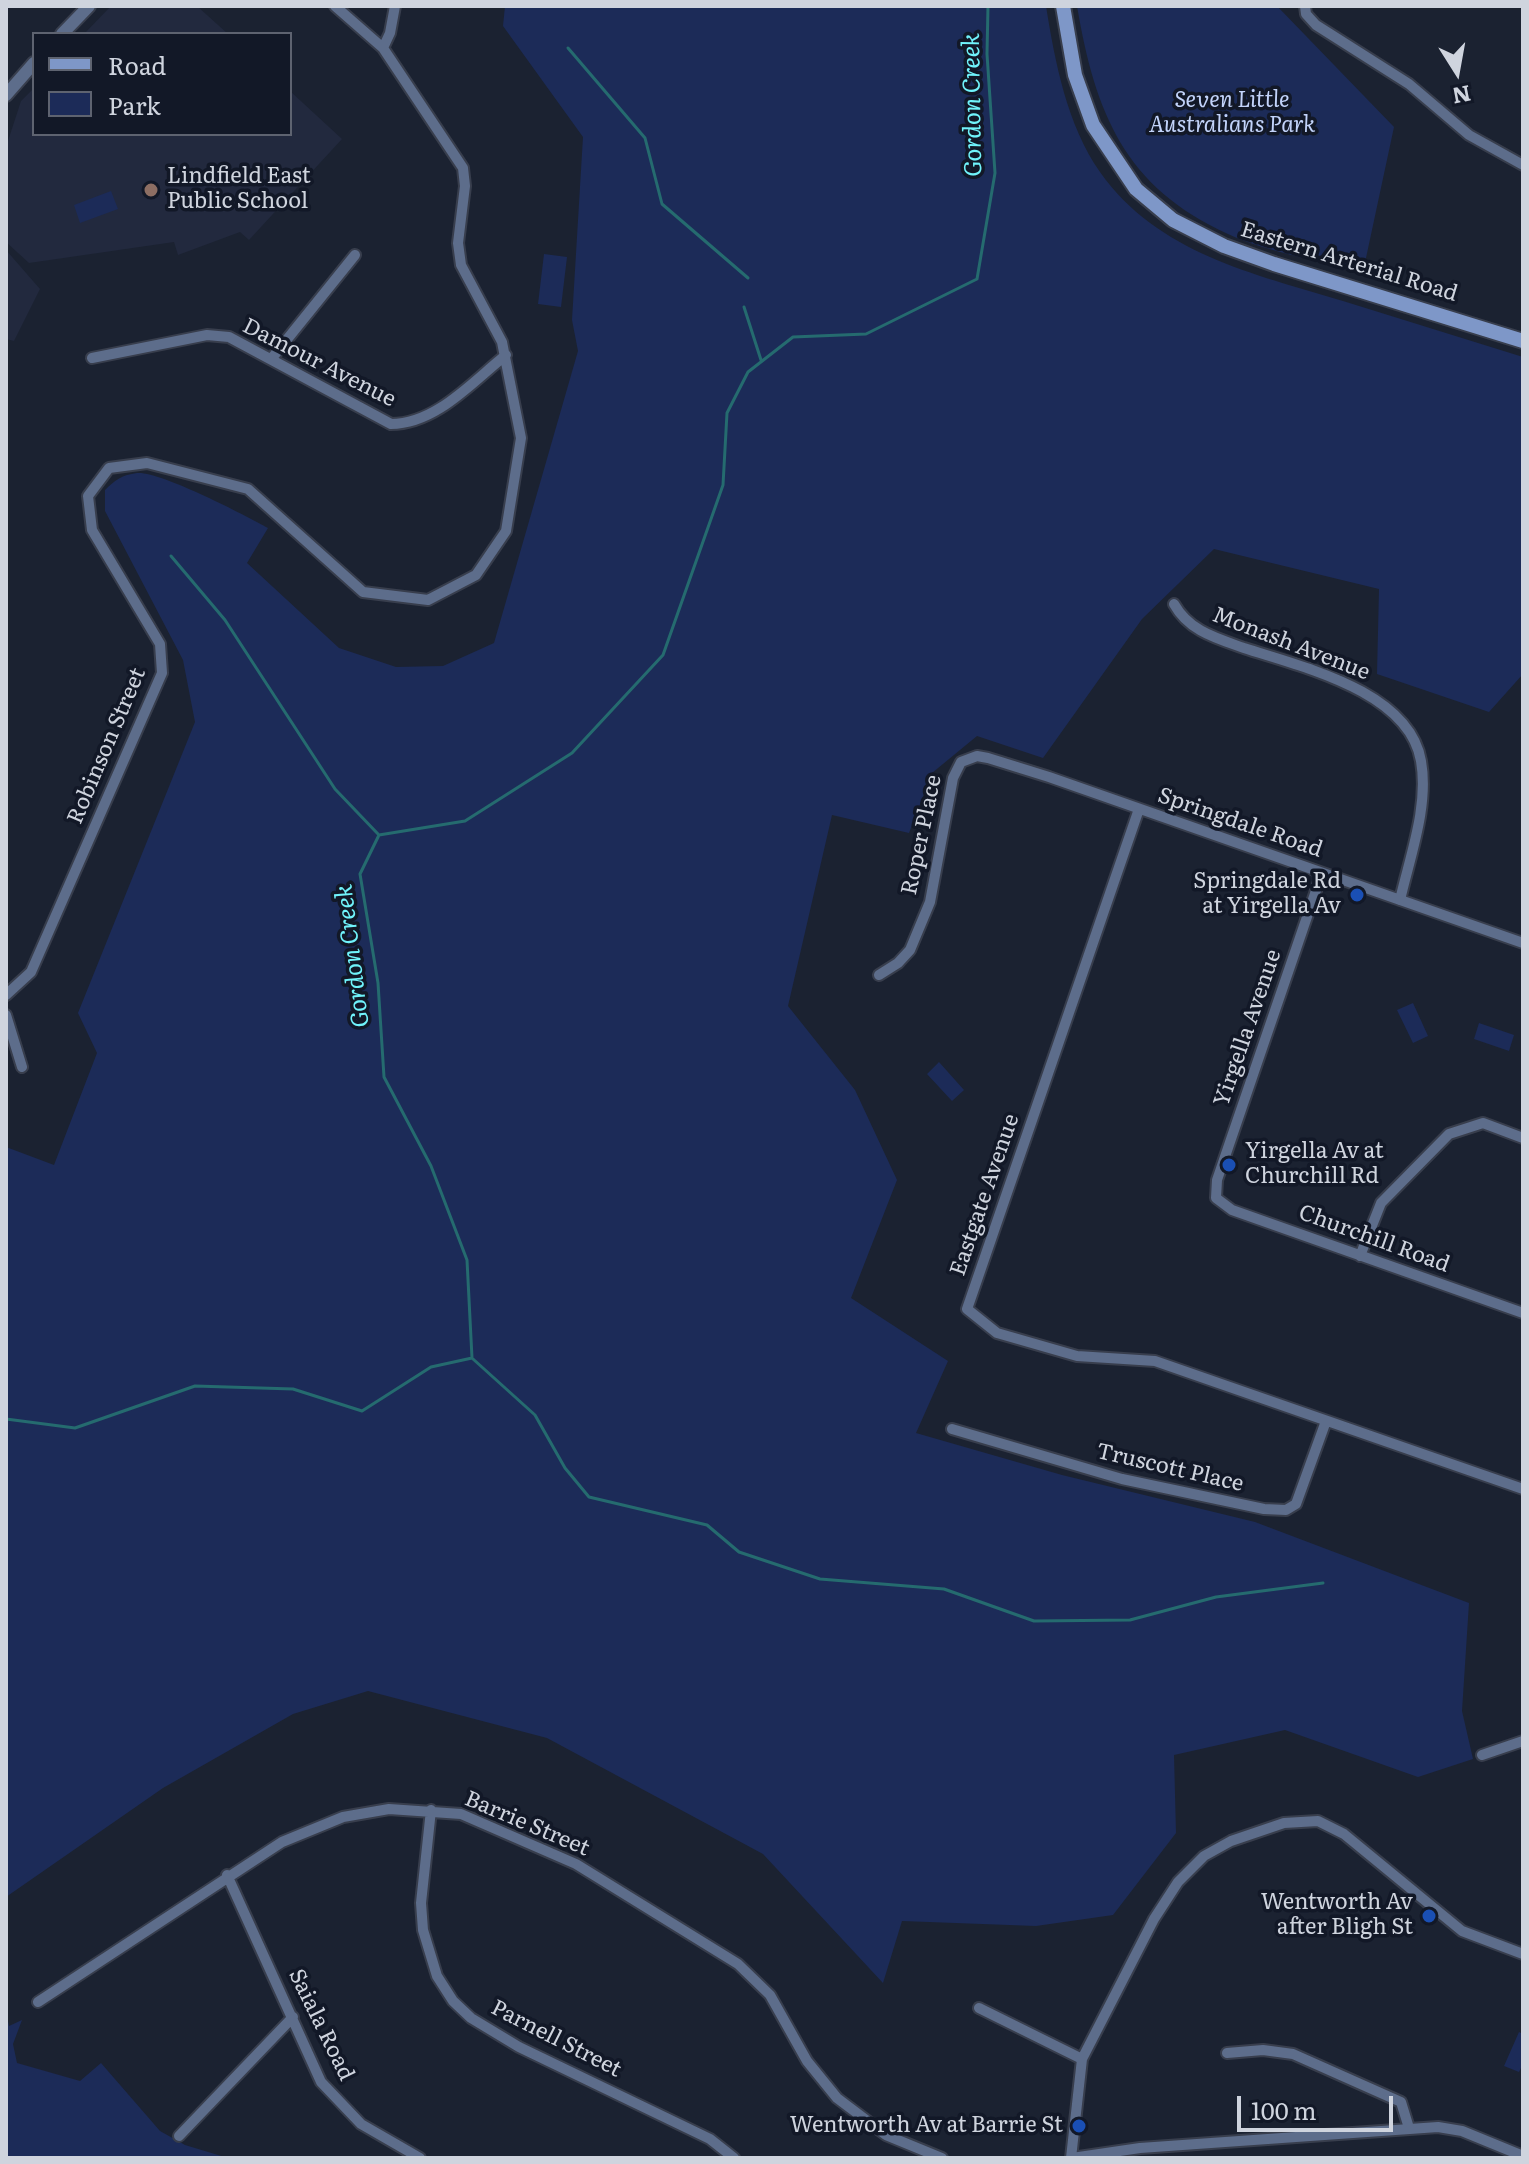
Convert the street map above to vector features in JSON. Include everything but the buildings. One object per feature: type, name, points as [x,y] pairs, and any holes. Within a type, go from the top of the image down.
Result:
[{"type":"main road","name":"Eastern Arterial Road","points":[[1063,6],[1075,75],[1093,125],[1136,189],[1173,220],[1224,246],[1274,264],[1523,341]]},
{"type":"street","points":[[64,32],[89,6]]},
{"type":"street","name":"Robinson Street","points":[[6,995],[31,972],[162,673],[160,644],[92,530],[88,496],[109,468],[147,463],[248,489],[363,592],[428,600],[476,575],[506,531],[521,438],[506,355],[461,265],[458,243],[465,186],[463,168],[383,48],[335,6]]},
{"type":"street","points":[[383,48],[390,33],[395,6]]},
{"type":"street","points":[[1305,6],[1306,14],[1316,25],[1409,84],[1469,135],[1523,165]]},
{"type":"street","points":[[6,95],[32,65]]},
{"type":"street","points":[[272,358],[355,255]]},
{"type":"street","name":"Damour Avenue","points":[[92,358],[207,335],[229,337],[391,424],[408,424],[425,419],[506,355]]},
{"type":"street","name":"Monash Avenue","points":[[1174,604],[1184,623],[1376,698],[1412,733],[1421,761],[1422,794],[1400,900]]},
{"type":"street","name":"Roper Place","points":[[879,975],[910,950],[930,902],[956,769],[968,758],[988,758]]},
{"type":"street","name":"Springdale Road","points":[[988,758],[1523,943]]},
{"type":"street","name":"Eastgate Avenue","points":[[1139,809],[967,1309],[997,1333],[1077,1356],[1155,1361],[1523,1489]]},
{"type":"street","name":"Yirgella Avenue","points":[[1216,1198],[1217,1180],[1322,873]]},
{"type":"street","points":[[6,1015],[22,1067]]},
{"type":"street","points":[[1360,1256],[1381,1203],[1449,1134],[1483,1123],[1523,1138]]},
{"type":"street","name":"Churchill Road","points":[[1216,1198],[1224,1207],[1523,1313]]},
{"type":"street","name":"Truscott Place","points":[[952,1429],[1122,1479],[1286,1510],[1296,1504],[1326,1421]]},
{"type":"street","points":[[1482,1755],[1523,1741]]},
{"type":"street","name":"Barrie Street","points":[[38,2002],[227,1875],[282,1842],[343,1817],[389,1809],[461,1814],[576,1864],[738,1964],[770,1995],[807,2061],[837,2098],[886,2135],[942,2158]]},
{"type":"street","name":"Parnell Street","points":[[431,1810],[421,1903],[423,1930],[437,1976],[453,2001],[471,2018],[519,2047],[710,2139],[734,2158]]},
{"type":"street","points":[[1523,1954],[1462,1931],[1333,1827],[1318,1821],[1284,1823],[1215,1850],[1178,1882],[1154,1919],[1082,2059],[1072,2158],[1140,2148],[1438,2127],[1462,2131],[1523,2156]]},
{"type":"street","name":"Saiala Road","points":[[227,1875],[321,2082],[361,2124],[420,2158]]},
{"type":"street","points":[[979,2008],[1082,2059]]},
{"type":"street","points":[[179,2136],[293,2017]]},
{"type":"street","points":[[1227,2053],[1263,2050],[1293,2054],[1401,2102],[1409,2128]]},
{"type":"shaded area","points":[[111,6],[197,6],[226,32],[86,32]]},
{"type":"shaded area","name":"Lindfield East Public School","points":[[32,90],[32,136],[292,136],[292,93],[342,139],[249,240],[240,232],[178,255],[174,242],[29,263],[6,242],[6,147],[21,101]]},
{"type":"shaded area","points":[[6,250],[40,289],[14,341],[6,339]]},
{"type":"green space","points":[[505,6],[1046,6],[1058,71],[1079,134],[1100,172],[1123,200],[1150,223],[1178,241],[1242,270],[1523,357],[1523,674],[1489,712],[1377,674],[1379,589],[1214,549],[1142,619],[1043,758],[977,736],[932,773],[909,833],[832,815],[788,1006],[855,1090],[897,1180],[851,1298],[948,1361],[916,1433],[1062,1475],[1255,1522],[1469,1603],[1462,1711],[1473,1759],[1418,1777],[1285,1730],[1174,1755],[1176,1833],[1113,1915],[1036,1926],[902,1921],[883,1983],[763,1854],[547,1738],[368,1691],[293,1714],[163,1788],[6,1897],[6,1147],[54,1165],[97,1053],[78,1013],[195,722],[183,660],[105,511],[105,490],[127,475],[148,474],[202,495],[268,528],[247,563],[339,648],[396,667],[443,666],[494,643],[578,351],[572,320],[583,137],[503,26]]},
{"type":"green space","name":"Seven Little Australians Park","points":[[1077,6],[1277,6],[1394,127],[1363,272],[1244,241],[1192,215],[1163,193],[1139,169],[1120,142],[1105,112],[1084,44]]},
{"type":"green space","points":[[111,191],[118,209],[80,223],[74,205]]},
{"type":"green space","points":[[544,254],[567,257],[561,307],[538,304]]},
{"type":"green space","points":[[1413,1003],[1428,1036],[1413,1043],[1397,1010]]},
{"type":"green space","points":[[1479,1023],[1514,1035],[1509,1051],[1474,1039]]},
{"type":"green space","points":[[939,1062],[964,1090],[952,1101],[927,1074]]},
{"type":"green space","points":[[6,2011],[9,2026],[22,2020],[13,2044],[17,2063],[80,2081],[101,2063],[160,2131],[185,2145],[228,2158],[6,2158]]},
{"type":"green space","points":[[1519,2032],[1523,2034],[1523,2064],[1519,2072],[1504,2066]]},
{"type":"waterway","name":"Gordon Creek","points":[[6,1419],[75,1428],[195,1386],[293,1389],[362,1411],[431,1367],[472,1358],[467,1260],[431,1166],[384,1077],[378,983],[360,874],[379,835],[465,821],[572,753],[663,655],[723,485],[727,413],[748,372],[793,337],[866,334],[977,279],[995,173],[987,54],[988,6]]},
{"type":"waterway","points":[[568,48],[645,138],[662,204],[748,278]]},
{"type":"waterway","points":[[744,307],[761,360]]},
{"type":"waterway","points":[[171,556],[225,620],[335,789],[378,834]]},
{"type":"waterway","points":[[473,1359],[535,1415],[565,1468],[589,1497],[707,1525],[739,1552],[820,1579],[944,1589],[1034,1621],[1130,1620],[1216,1597],[1323,1583]]},
{"type":"place","name":"Lindfield East Public School","points":[[151,190]]},
{"type":"place","name":"Springdale Rd at Yirgella Av","points":[[1357,895]]},
{"type":"place","name":"Yirgella Av at Churchill Rd","points":[[1229,1165]]},
{"type":"place","name":"Wentworth Av after Bligh St","points":[[1429,1916]]},
{"type":"place","name":"Wentworth Av at Barrie St","points":[[1079,2126]]}]
